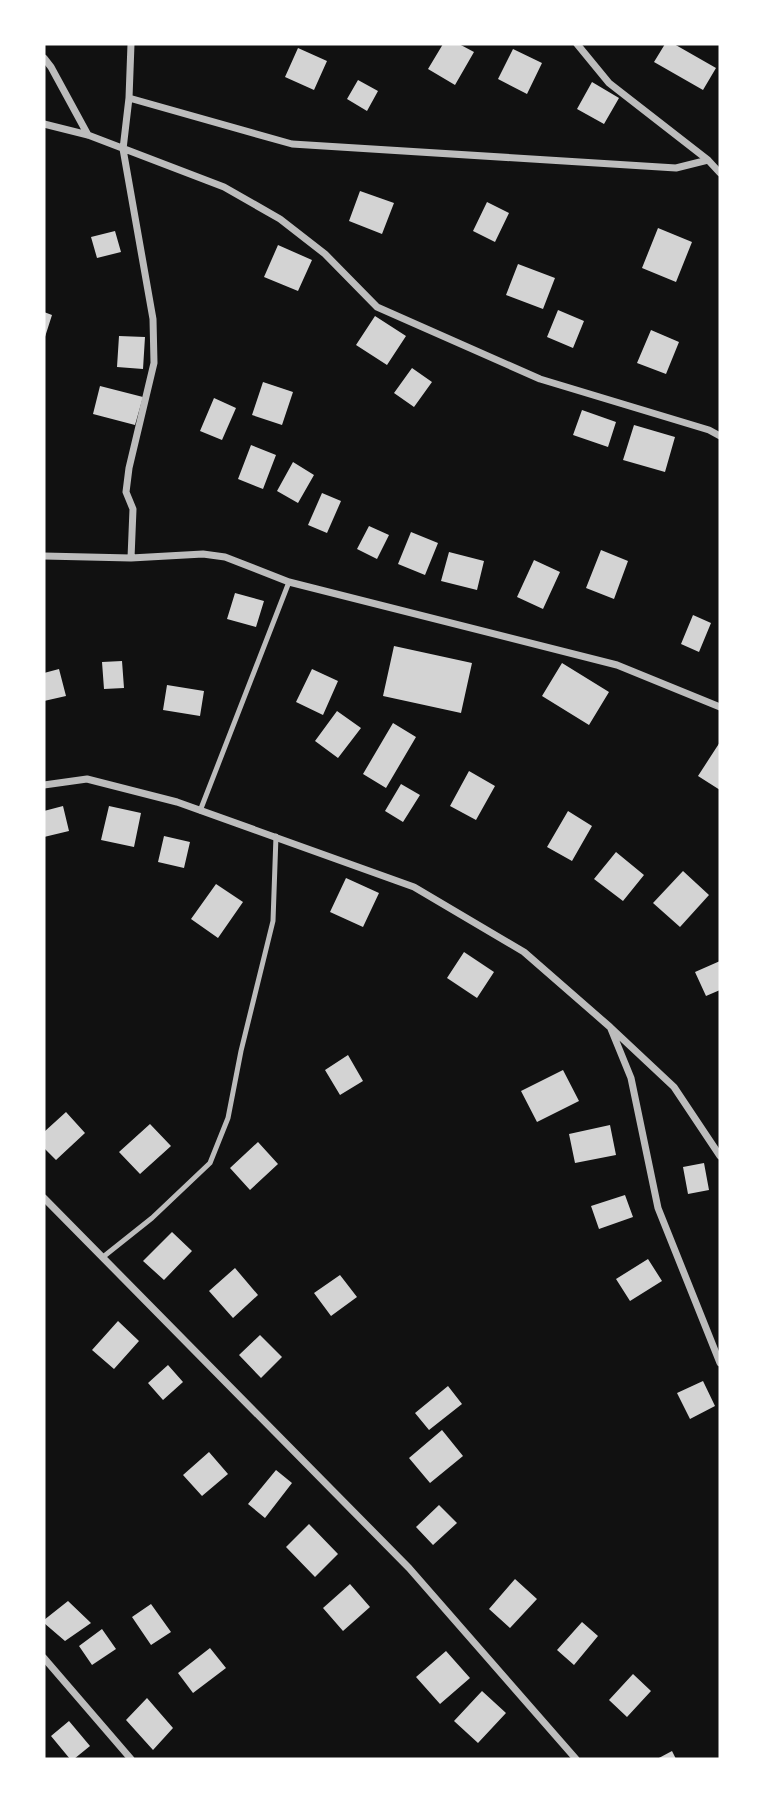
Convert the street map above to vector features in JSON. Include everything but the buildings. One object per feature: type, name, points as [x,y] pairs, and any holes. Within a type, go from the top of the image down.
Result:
[{"type":"street","points":[[131,44],[129,98],[123,149],[153,319],[154,363],[129,468],[126,492],[133,509],[131,558]]},
{"type":"street","points":[[577,44],[609,83],[708,160],[720,173]]},
{"type":"street","points":[[44,58],[88,135]]},
{"type":"street","points":[[129,98],[292,144],[676,168],[708,160]]},
{"type":"street","points":[[44,124],[88,135],[224,187],[280,219],[325,254],[377,307],[540,379],[720,436]]},
{"type":"street","points":[[44,556],[131,558],[203,554],[225,557],[289,582],[617,665],[720,707]]},
{"type":"street","points":[[44,785],[87,779],[177,802],[414,887],[524,953],[610,1027],[674,1087],[720,1156]]},
{"type":"street","points":[[610,1027],[631,1078],[658,1208],[720,1363]]},
{"type":"street","points":[[44,1198],[409,1568],[576,1759]]},
{"type":"street","points":[[44,1658],[131,1759]]},
{"type":"lane","points":[[200,811],[289,582]]},
{"type":"lane","points":[[103,1257],[152,1218],[210,1163],[228,1118],[273,921],[276,836]]}]
